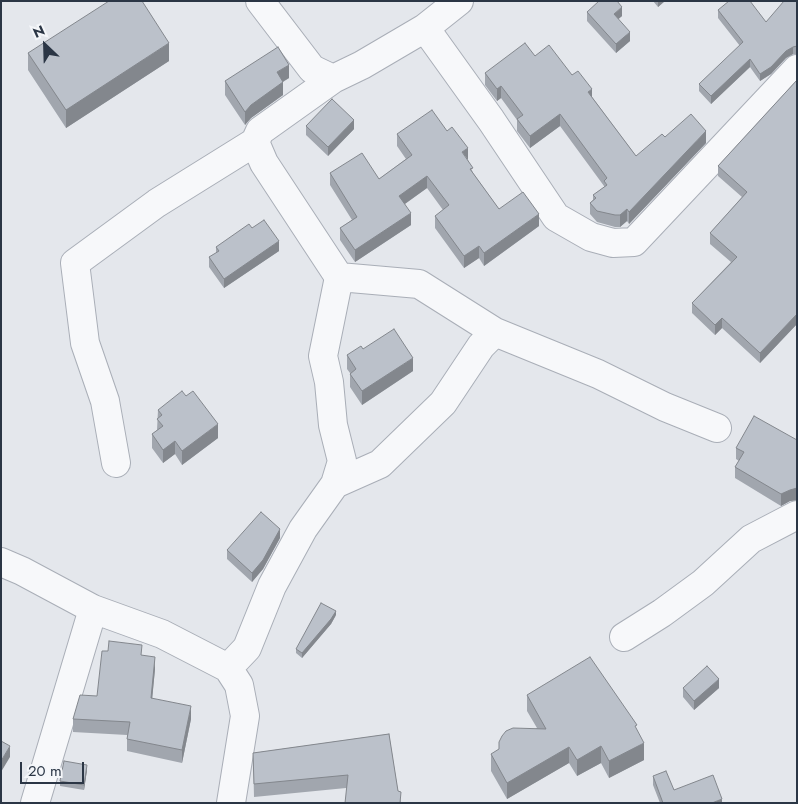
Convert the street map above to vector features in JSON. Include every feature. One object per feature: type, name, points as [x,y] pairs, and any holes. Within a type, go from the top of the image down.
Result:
[{"type":"street","points":[[260,1],[312,69],[333,79]]},
{"type":"street","points":[[116,463],[105,401],[86,343],[75,263],[157,203],[255,142],[260,131],[333,79],[362,65],[425,28],[458,1]]},
{"type":"street","points":[[425,28],[491,120],[556,217],[591,237],[613,244],[634,242],[797,69]]},
{"type":"street","points":[[228,668],[247,648],[272,586],[298,537],[335,484],[342,461],[333,425],[329,382],[323,356],[339,277],[264,163],[255,142]]},
{"type":"street","points":[[339,277],[418,284],[495,332],[598,374],[665,407],[717,428]]},
{"type":"street","points":[[335,484],[380,464],[387,458],[443,403],[481,346],[495,332]]},
{"type":"street","points":[[624,637],[662,613],[703,583],[751,539],[797,515]]},
{"type":"street","points":[[1,562],[22,570],[93,609],[162,634],[228,668],[239,685],[245,716],[231,803]]},
{"type":"street","points":[[35,803],[93,609]]},
{"type":"building","points":[[109,1],[142,1],[169,43],[66,110],[28,53]]},
{"type":"building","points":[[599,1],[617,1],[622,7],[614,14],[630,32],[616,44],[587,12]]},
{"type":"building","points":[[729,1],[750,1],[766,22],[784,1],[797,1],[797,46],[786,51],[771,67],[760,74],[750,59],[711,96],[699,84],[743,42],[718,10]]},
{"type":"building","points":[[525,43],[535,56],[549,45],[572,75],[578,71],[592,89],[588,92],[636,156],[662,134],[665,137],[691,114],[706,131],[629,212],[627,209],[620,215],[615,215],[597,211],[590,203],[596,198],[593,195],[607,185],[604,181],[607,178],[560,114],[530,136],[517,119],[523,115],[501,86],[497,89],[485,73]]},
{"type":"building","points":[[278,47],[289,65],[277,72],[283,82],[251,105],[245,112],[225,81]]},
{"type":"building","points":[[797,80],[797,314],[760,353],[722,318],[715,325],[692,303],[737,257],[710,233],[747,192],[718,166]]},
{"type":"building","points":[[332,99],[354,120],[328,147],[306,126]]},
{"type":"building","points":[[432,110],[447,131],[452,127],[468,148],[462,152],[473,168],[470,169],[499,209],[523,192],[539,214],[484,253],[479,246],[464,256],[435,216],[449,205],[427,176],[399,196],[411,213],[355,250],[340,228],[357,217],[330,173],[362,153],[379,179],[412,155],[397,134]]},
{"type":"building","points":[[264,220],[279,241],[224,279],[209,257],[219,251],[216,247],[249,224],[252,228]]},
{"type":"building","points":[[394,329],[413,358],[362,391],[350,374],[356,369],[347,355],[361,346],[363,349]]},
{"type":"building","points":[[182,391],[186,396],[193,391],[218,424],[182,451],[175,441],[163,450],[152,434],[163,426],[157,419],[162,415],[158,410]]},
{"type":"building","points":[[754,416],[797,440],[797,488],[781,494],[735,467],[744,452],[736,448]]},
{"type":"building","points":[[261,512],[280,529],[263,560],[252,573],[227,550]]},
{"type":"building","points":[[321,603],[336,611],[302,653],[296,649]]},
{"type":"building","points":[[109,641],[142,645],[141,655],[155,657],[151,698],[191,706],[182,750],[127,739],[130,722],[73,719],[80,695],[97,696],[102,651],[108,651]]},
{"type":"building","points":[[590,657],[637,725],[635,726],[644,743],[609,761],[601,746],[577,760],[569,747],[507,783],[491,754],[499,749],[499,742],[502,736],[506,731],[513,728],[546,729],[527,695]]},
{"type":"building","points":[[707,666],[719,679],[694,701],[683,688]]},
{"type":"building","points":[[389,734],[398,791],[401,792],[400,803],[345,803],[348,775],[254,784],[253,753]]},
{"type":"building","points":[[1,741],[10,746],[1,761]]},
{"type":"building","points":[[64,761],[87,765],[84,785],[60,781]]},
{"type":"building","points":[[666,771],[674,790],[713,775],[722,799],[712,803],[663,803],[653,776]]}]
